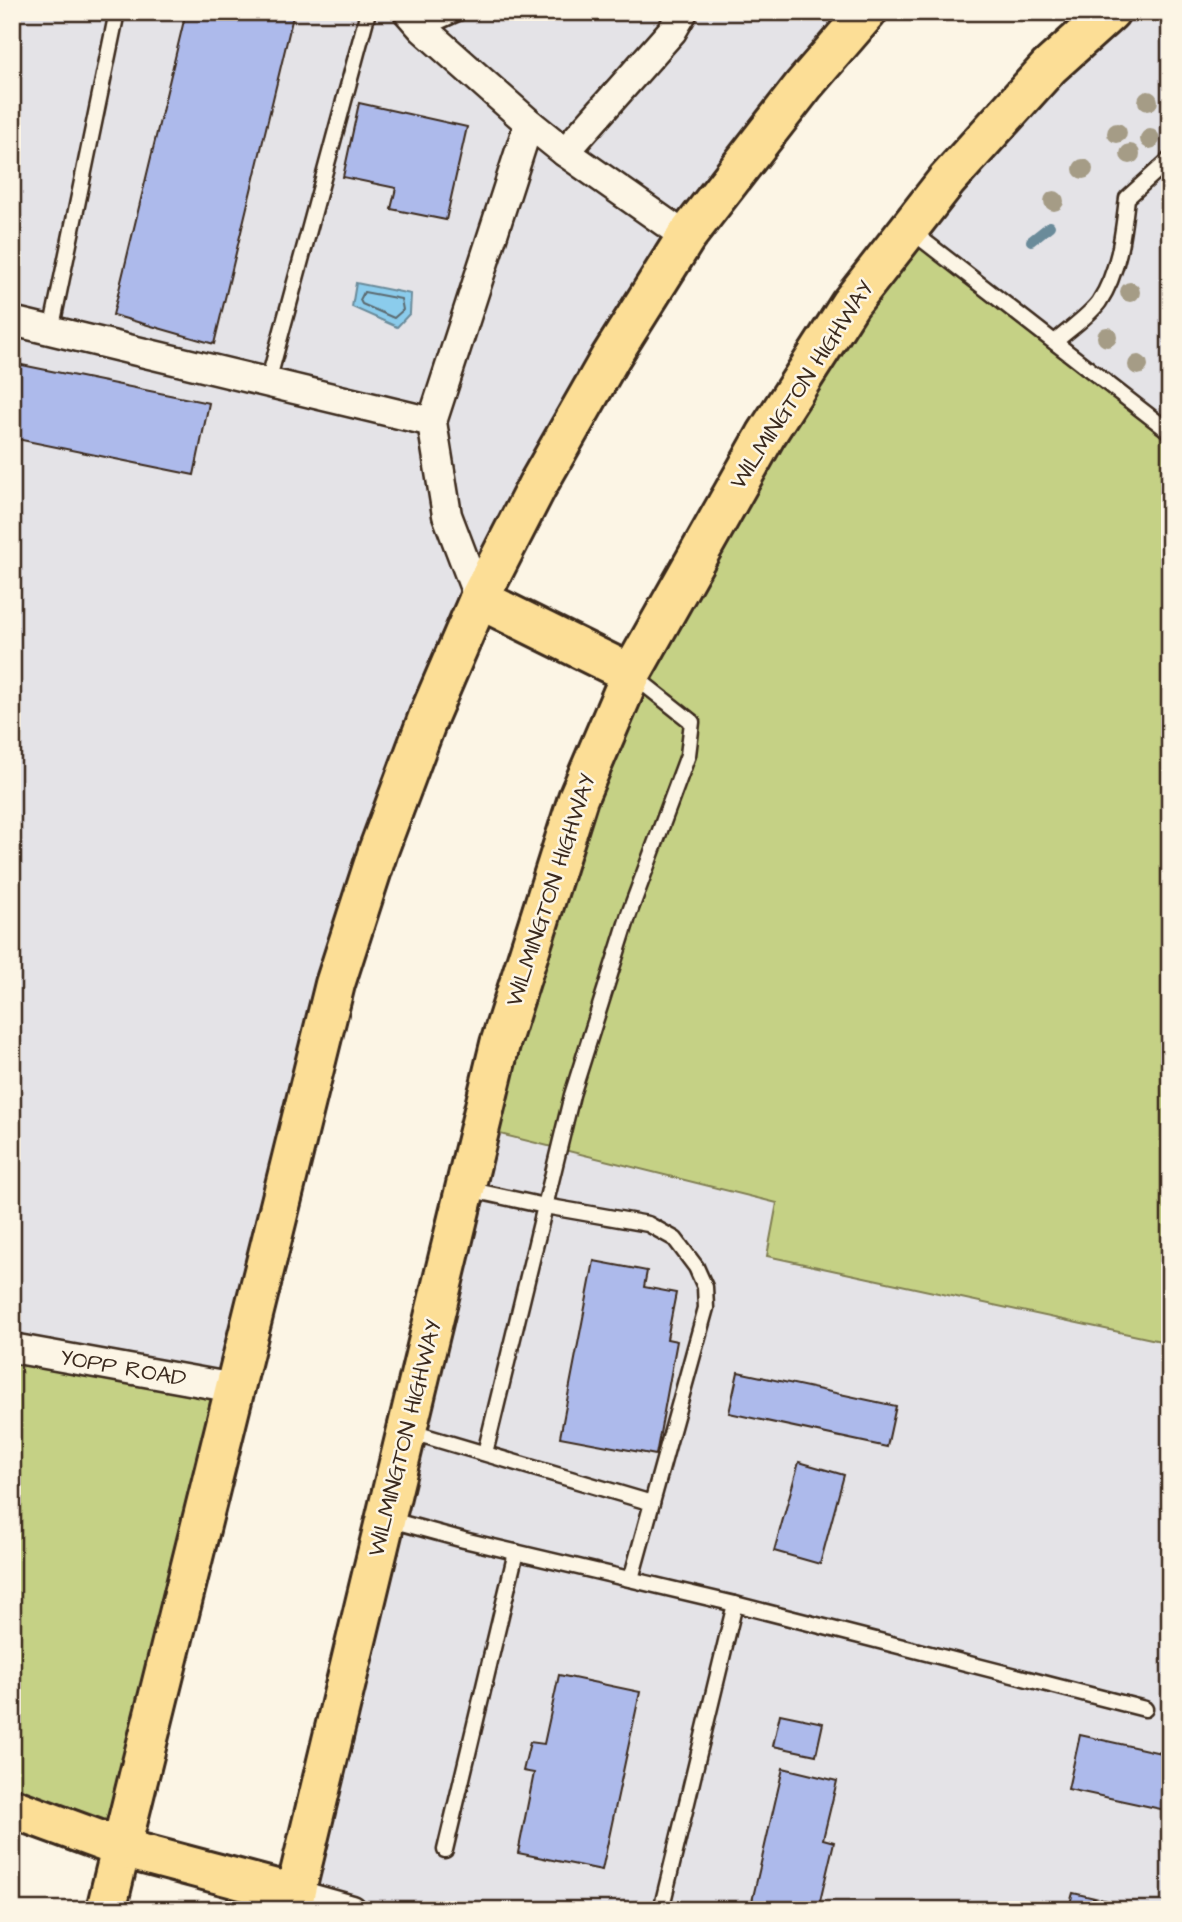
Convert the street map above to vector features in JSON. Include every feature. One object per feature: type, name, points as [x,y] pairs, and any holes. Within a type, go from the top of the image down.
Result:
[{"type":"main road","points":[[106,1910],[335,984],[378,851],[429,715],[479,599],[537,486],[610,358],[686,237],[804,85],[867,12]]},
{"type":"main road","name":"WILMINGTON HIGHWAY","points":[[293,1902],[500,1044],[578,798],[631,674],[766,435],[850,304],[947,180],[1049,66],[1110,12]]},
{"type":"main road","points":[[479,599],[631,674]]},
{"type":"main road","points":[[12,1808],[121,1848],[293,1902]]},
{"type":"main road","points":[[12,1830],[121,1848]]},
{"type":"street","points":[[565,152],[672,31],[683,12]]},
{"type":"street","points":[[415,21],[565,152],[686,237]]},
{"type":"street","points":[[479,599],[447,515],[432,422],[529,123]]},
{"type":"street","points":[[12,321],[432,422]]},
{"type":"street","name":"YOPP ROAD","points":[[12,1348],[234,1388]]},
{"type":"street","points":[[293,1902],[352,1910]]},
{"type":"lane","points":[[51,331],[117,12]]},
{"type":"lane","points":[[268,382],[368,12]]},
{"type":"lane","points":[[415,21],[460,12]]},
{"type":"lane","points":[[1055,342],[1098,302],[1114,269],[1123,232],[1127,198],[1170,159]]},
{"type":"lane","points":[[908,229],[1170,432]]},
{"type":"lane","points":[[485,1453],[572,1094],[628,914],[688,755],[692,722],[631,674]]},
{"type":"lane","points":[[466,1189],[648,1224],[675,1239],[696,1267],[705,1287],[705,1308],[631,1579]]},
{"type":"lane","points":[[407,1431],[652,1503]]},
{"type":"lane","points":[[386,1518],[1144,1709]]},
{"type":"lane","points":[[445,1850],[516,1552]]},
{"type":"lane","points":[[662,1910],[735,1604]]},
{"type":"shaded area","points":[[12,12],[867,12],[610,358],[378,851],[234,1388],[12,1348]]},
{"type":"shaded area","points":[[1110,12],[1170,12],[1170,432],[908,229]]},
{"type":"shaded area","points":[[480,1129],[778,1203],[767,1256],[1170,1343],[1170,1910],[292,1910]]},
{"type":"green space","points":[[908,229],[1170,432],[1170,1343],[767,1256],[777,1203],[480,1129],[631,674]]},
{"type":"green space","points":[[12,1348],[234,1388],[121,1848],[12,1808]]},
{"type":"water","points":[[356,283],[411,294],[410,313],[397,327],[352,307]]},
{"type":"building","points":[[186,12],[294,12],[214,344],[113,315]]},
{"type":"building","points":[[359,103],[467,127],[446,220],[391,209],[396,188],[343,177]]},
{"type":"building","points":[[12,363],[209,403],[194,475],[12,438]]},
{"type":"building","points":[[594,1261],[647,1271],[644,1287],[676,1293],[667,1339],[677,1341],[656,1455],[560,1437]]},
{"type":"building","points":[[738,1372],[896,1406],[887,1447],[729,1413]]},
{"type":"building","points":[[799,1462],[844,1475],[820,1564],[774,1551]]},
{"type":"building","points":[[559,1675],[640,1692],[602,1870],[518,1853],[534,1773],[523,1771],[530,1742],[544,1744]]},
{"type":"building","points":[[780,1714],[823,1723],[816,1755],[773,1746]]},
{"type":"building","points":[[1080,1735],[1170,1755],[1170,1811],[1068,1789]]},
{"type":"building","points":[[783,1768],[837,1781],[823,1839],[834,1842],[818,1910],[750,1910]]},
{"type":"building","points":[[1073,1893],[1147,1910],[1068,1910]]},
{"type":"waterway","points":[[1031,241],[1050,226]]}]
